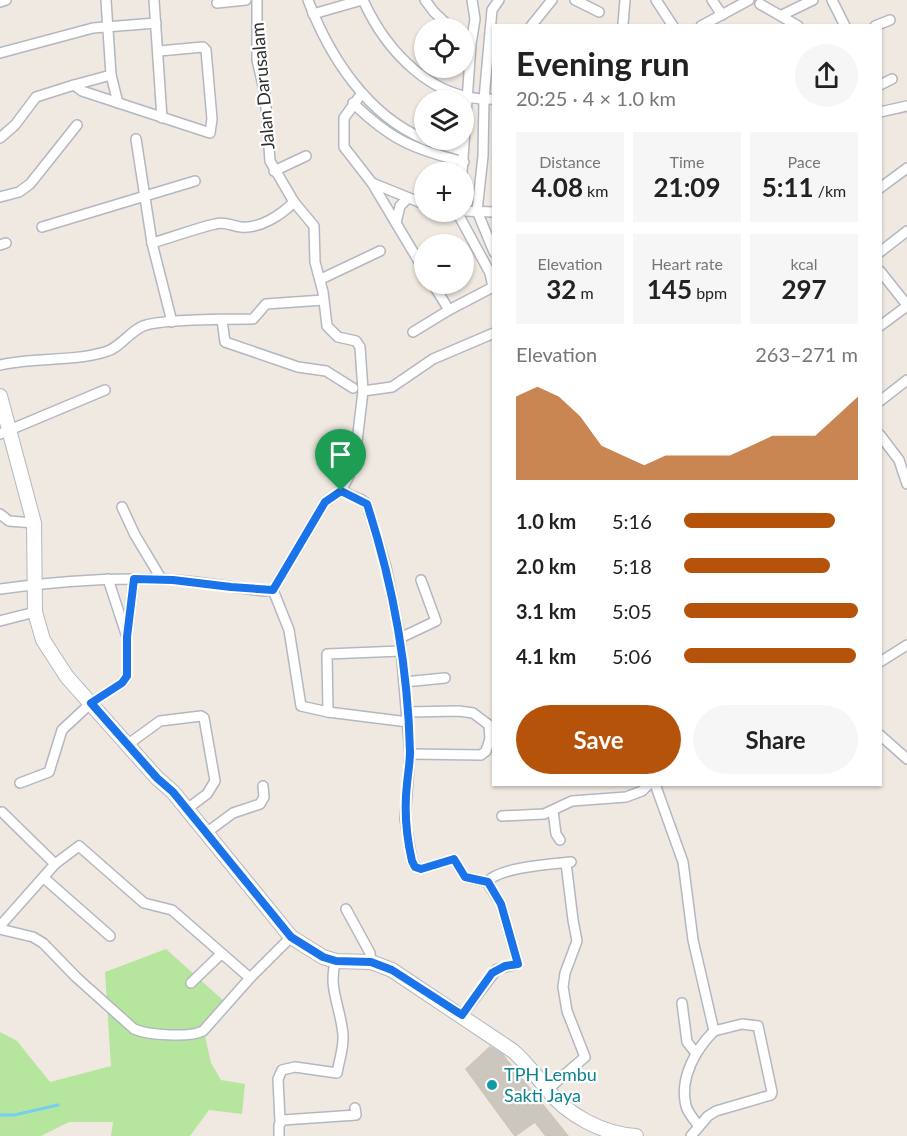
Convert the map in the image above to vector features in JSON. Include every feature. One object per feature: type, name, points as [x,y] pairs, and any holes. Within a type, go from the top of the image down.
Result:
[{"type":"main road","points":[[0,396],[4,428],[34,523],[35,612],[42,640],[52,657],[127,745],[187,809],[291,937],[315,953],[336,961],[371,962],[392,970],[462,1015],[521,1058],[547,1090],[577,1115],[606,1131],[636,1136]]},
{"type":"street","points":[[0,2],[6,0]]},
{"type":"street","points":[[106,0],[111,75],[118,103]]},
{"type":"street","points":[[154,0],[162,118]]},
{"type":"street","points":[[217,3],[246,0]]},
{"type":"street","name":"Jalan Darusalam","points":[[256,0],[257,60],[265,94],[270,161],[294,202],[314,226],[315,262],[321,279],[322,300],[329,330],[338,337],[356,341],[360,347],[363,391],[353,464],[341,491],[325,502],[273,590]]},
{"type":"street","points":[[308,0],[333,52],[362,93],[390,120],[414,133]]},
{"type":"street","points":[[313,14],[362,0],[382,33],[414,69],[444,90]]},
{"type":"street","points":[[425,0],[440,18]]},
{"type":"street","points":[[492,247],[477,211],[488,156],[492,10],[499,0]]},
{"type":"street","points":[[533,24],[552,0]]},
{"type":"street","points":[[575,0],[599,12]]},
{"type":"street","points":[[623,24],[625,0]]},
{"type":"street","points":[[656,0],[672,24]]},
{"type":"street","points":[[712,0],[722,15]]},
{"type":"street","points":[[705,24],[749,0]]},
{"type":"street","points":[[782,15],[813,0]]},
{"type":"street","points":[[832,0],[844,24]]},
{"type":"street","points":[[474,22],[473,3],[492,10]]},
{"type":"street","points":[[760,4],[795,24]]},
{"type":"street","points":[[880,24],[890,20]]},
{"type":"street","points":[[0,53],[107,25],[156,23]]},
{"type":"street","points":[[74,85],[82,91],[206,133],[212,131],[206,51],[203,47],[159,51]]},
{"type":"street","points":[[0,138],[15,125],[36,97],[111,75]]},
{"type":"street","points":[[882,84],[892,79]]},
{"type":"street","points":[[362,93],[344,118],[344,147],[372,183],[414,253]]},
{"type":"street","points":[[474,97],[489,99]]},
{"type":"street","points":[[353,103],[390,136],[428,153],[464,162],[463,151],[460,150]]},
{"type":"street","points":[[882,112],[907,106]]},
{"type":"street","points":[[0,197],[19,192],[30,184],[77,125]]},
{"type":"street","points":[[136,139],[152,243],[172,322]]},
{"type":"street","points":[[274,171],[306,156]]},
{"type":"street","points":[[882,187],[907,168]]},
{"type":"street","points":[[42,227],[195,181]]},
{"type":"street","points":[[372,183],[414,200]]},
{"type":"street","points":[[396,223],[400,206],[408,198]]},
{"type":"street","points":[[152,243],[226,222],[235,227],[252,228],[275,217],[294,202]]},
{"type":"street","points":[[477,211],[492,212]]},
{"type":"street","points":[[461,222],[492,278]]},
{"type":"street","points":[[882,250],[907,231]]},
{"type":"street","points":[[321,279],[381,250]]},
{"type":"street","points":[[882,274],[907,306],[882,325]]},
{"type":"street","points":[[413,332],[448,310],[489,290],[492,282]]},
{"type":"street","points":[[439,294],[448,310]]},
{"type":"street","points":[[0,365],[25,360],[56,359],[107,352],[144,326],[160,322],[256,318],[266,304],[322,300]]},
{"type":"street","points":[[222,320],[225,342],[298,367],[326,372],[353,388]]},
{"type":"street","points":[[363,391],[392,387],[433,359],[492,334]]},
{"type":"street","points":[[882,399],[906,382]]},
{"type":"street","points":[[4,428],[105,390]]},
{"type":"street","points":[[882,438],[899,460],[907,484]]},
{"type":"street","points":[[341,491],[367,504],[386,567],[400,638],[410,754],[405,819],[415,867],[421,869],[454,859],[465,877],[488,882],[501,904],[518,964],[505,966],[492,973],[462,1015]]},
{"type":"street","points":[[122,507],[135,535],[162,580]]},
{"type":"street","points":[[0,514],[12,521],[34,523]]},
{"type":"street","points":[[108,579],[127,637]]},
{"type":"street","points":[[20,783],[49,772],[62,730],[91,703],[122,683],[127,676],[127,637],[134,579]]},
{"type":"street","points":[[0,589],[34,584],[134,579],[273,590],[289,630],[298,701],[304,707],[328,712],[407,717],[459,711],[473,713],[489,725],[492,739],[486,751],[481,755],[410,754]]},
{"type":"street","points":[[400,638],[436,621],[421,580]]},
{"type":"street","points":[[0,621],[35,612]]},
{"type":"street","points":[[882,661],[907,645]]},
{"type":"street","points":[[328,712],[327,654],[401,651]]},
{"type":"street","points":[[404,682],[445,678]]},
{"type":"street","points":[[127,745],[160,721],[201,716],[204,718],[215,781],[207,794],[187,809]]},
{"type":"street","points":[[882,737],[907,759]]},
{"type":"street","points":[[206,833],[233,813],[260,804],[264,797],[263,786]]},
{"type":"street","points":[[502,816],[534,815],[553,811],[572,801],[633,795],[646,786]]},
{"type":"street","points":[[656,786],[683,862],[693,940],[714,1031]]},
{"type":"street","points":[[553,811],[556,834],[560,840]]},
{"type":"street","points":[[2,812],[56,864]]},
{"type":"street","points":[[250,978],[172,910],[144,903],[79,846],[56,864],[0,927],[33,937],[43,943],[126,1024],[142,1032],[199,1033],[291,937]]},
{"type":"street","points":[[488,882],[491,878],[503,873],[568,862],[573,920],[578,941],[563,987],[567,1011],[585,1058],[547,1090]]},
{"type":"street","points":[[44,878],[110,936]]},
{"type":"street","points":[[346,909],[370,952],[371,962]]},
{"type":"street","points":[[191,983],[221,954]]},
{"type":"street","points":[[279,1136],[278,1079],[282,1070],[295,1067],[337,1073],[343,1040],[338,1000],[331,977],[336,961]]},
{"type":"street","points":[[682,1003],[687,1042],[695,1052]]},
{"type":"street","points":[[691,1136],[716,1111],[771,1095],[758,1026],[742,1024],[714,1031],[695,1052],[685,1089],[685,1099],[689,1113],[699,1126]]},
{"type":"street","points":[[280,1121],[294,1118],[356,1115],[355,1108]]},
{"type":"green space","points":[[166,949],[225,1002],[204,1031],[211,1063],[221,1080],[245,1084],[242,1114],[209,1110],[190,1136],[111,1136],[113,1122],[69,1122],[41,1136],[0,1136],[0,1032],[17,1041],[50,1082],[111,1066],[105,972]]},
{"type":"building","points":[[490,1047],[502,1054],[568,1136],[546,1136],[535,1122],[515,1136],[466,1069]]},
{"type":"waterway","points":[[0,1115],[14,1115],[58,1105]]},
{"type":"place","name":"TPH Lembu Sakti Jaya","points":[[492,1085]]},
{"type":"route","points":[[341,491],[367,504],[386,567],[400,638],[410,754],[405,819],[412,861],[415,867],[421,869],[454,859],[465,877],[488,882],[501,904],[516,952],[518,964],[505,966],[492,973],[462,1015],[392,970],[371,962],[336,961],[323,957],[291,937],[173,792],[157,778],[91,703],[122,683],[127,676],[127,637],[134,579],[173,580],[273,590],[325,502],[341,491]]}]
